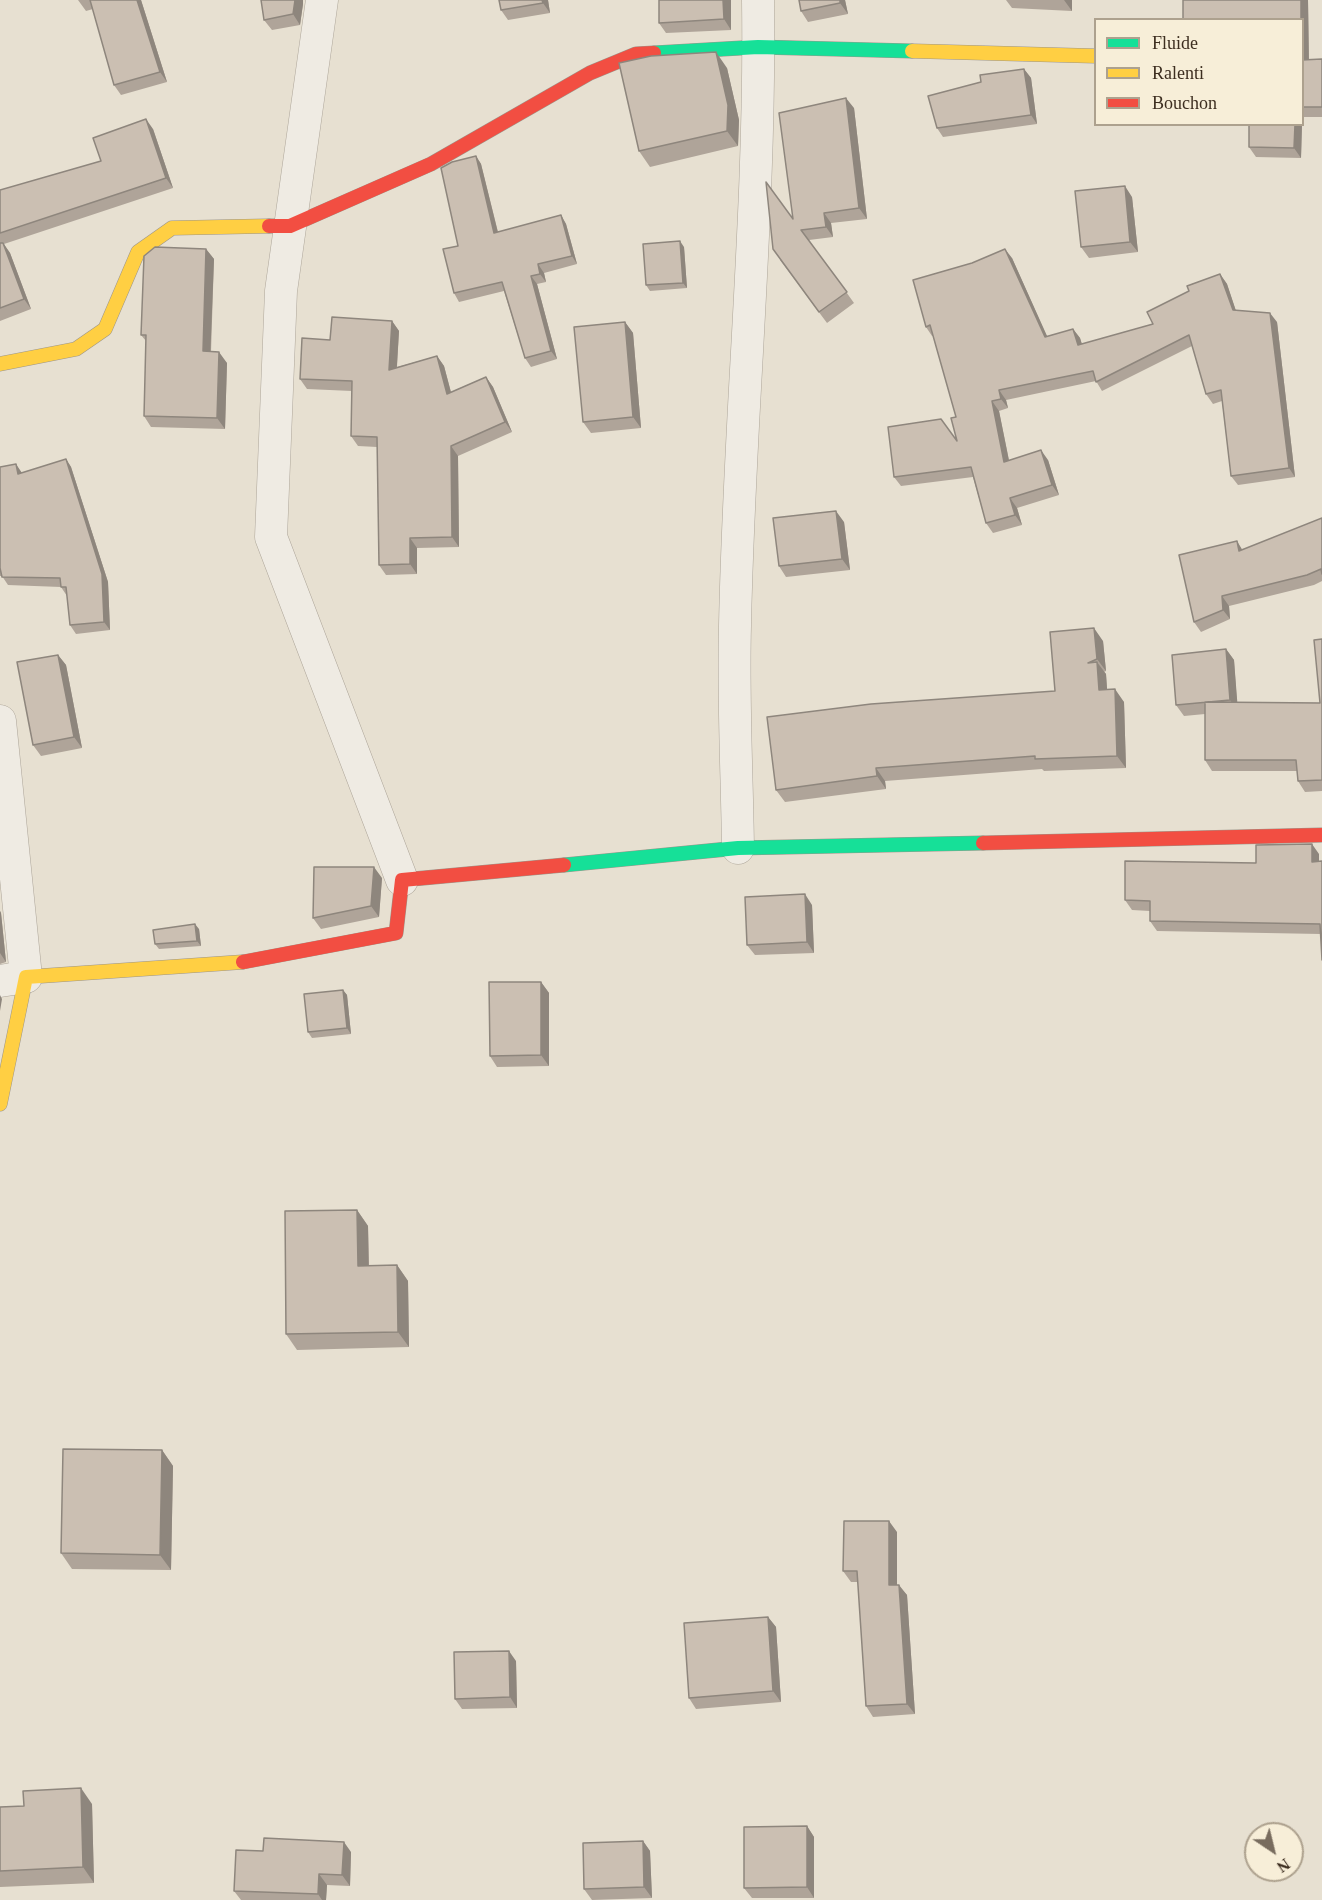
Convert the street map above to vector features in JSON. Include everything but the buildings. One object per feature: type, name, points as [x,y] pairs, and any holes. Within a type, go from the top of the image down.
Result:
[{"type":"street","points":[[13,979],[249,962],[396,933],[402,880],[271,537],[281,291],[322,0]]},
{"type":"street","points":[[738,848],[735,627],[751,268],[758,0]]},
{"type":"street","points":[[0,364],[76,349],[105,329],[138,252],[172,228],[290,226],[431,164],[590,73],[636,54],[758,47],[1094,56]]},
{"type":"street","points":[[0,721],[13,979],[0,1104]]},
{"type":"street","points":[[402,880],[738,848],[1322,835]]},
{"type":"traffic: fast","points":[[654,53],[758,47],[912,51]]},
{"type":"traffic: fast","points":[[564,865],[738,848],[983,843]]},
{"type":"traffic: slow","points":[[912,51],[1094,56]]},
{"type":"traffic: slow","points":[[0,364],[76,349],[105,329],[138,252],[172,228],[269,226]]},
{"type":"traffic: slow","points":[[0,1104],[26,977],[243,962]]},
{"type":"traffic: jam","points":[[269,226],[290,226],[431,164],[590,73],[636,54],[654,53]]},
{"type":"traffic: jam","points":[[983,843],[1322,835]]},
{"type":"traffic: jam","points":[[243,962],[396,933],[402,880],[564,865]]}]
